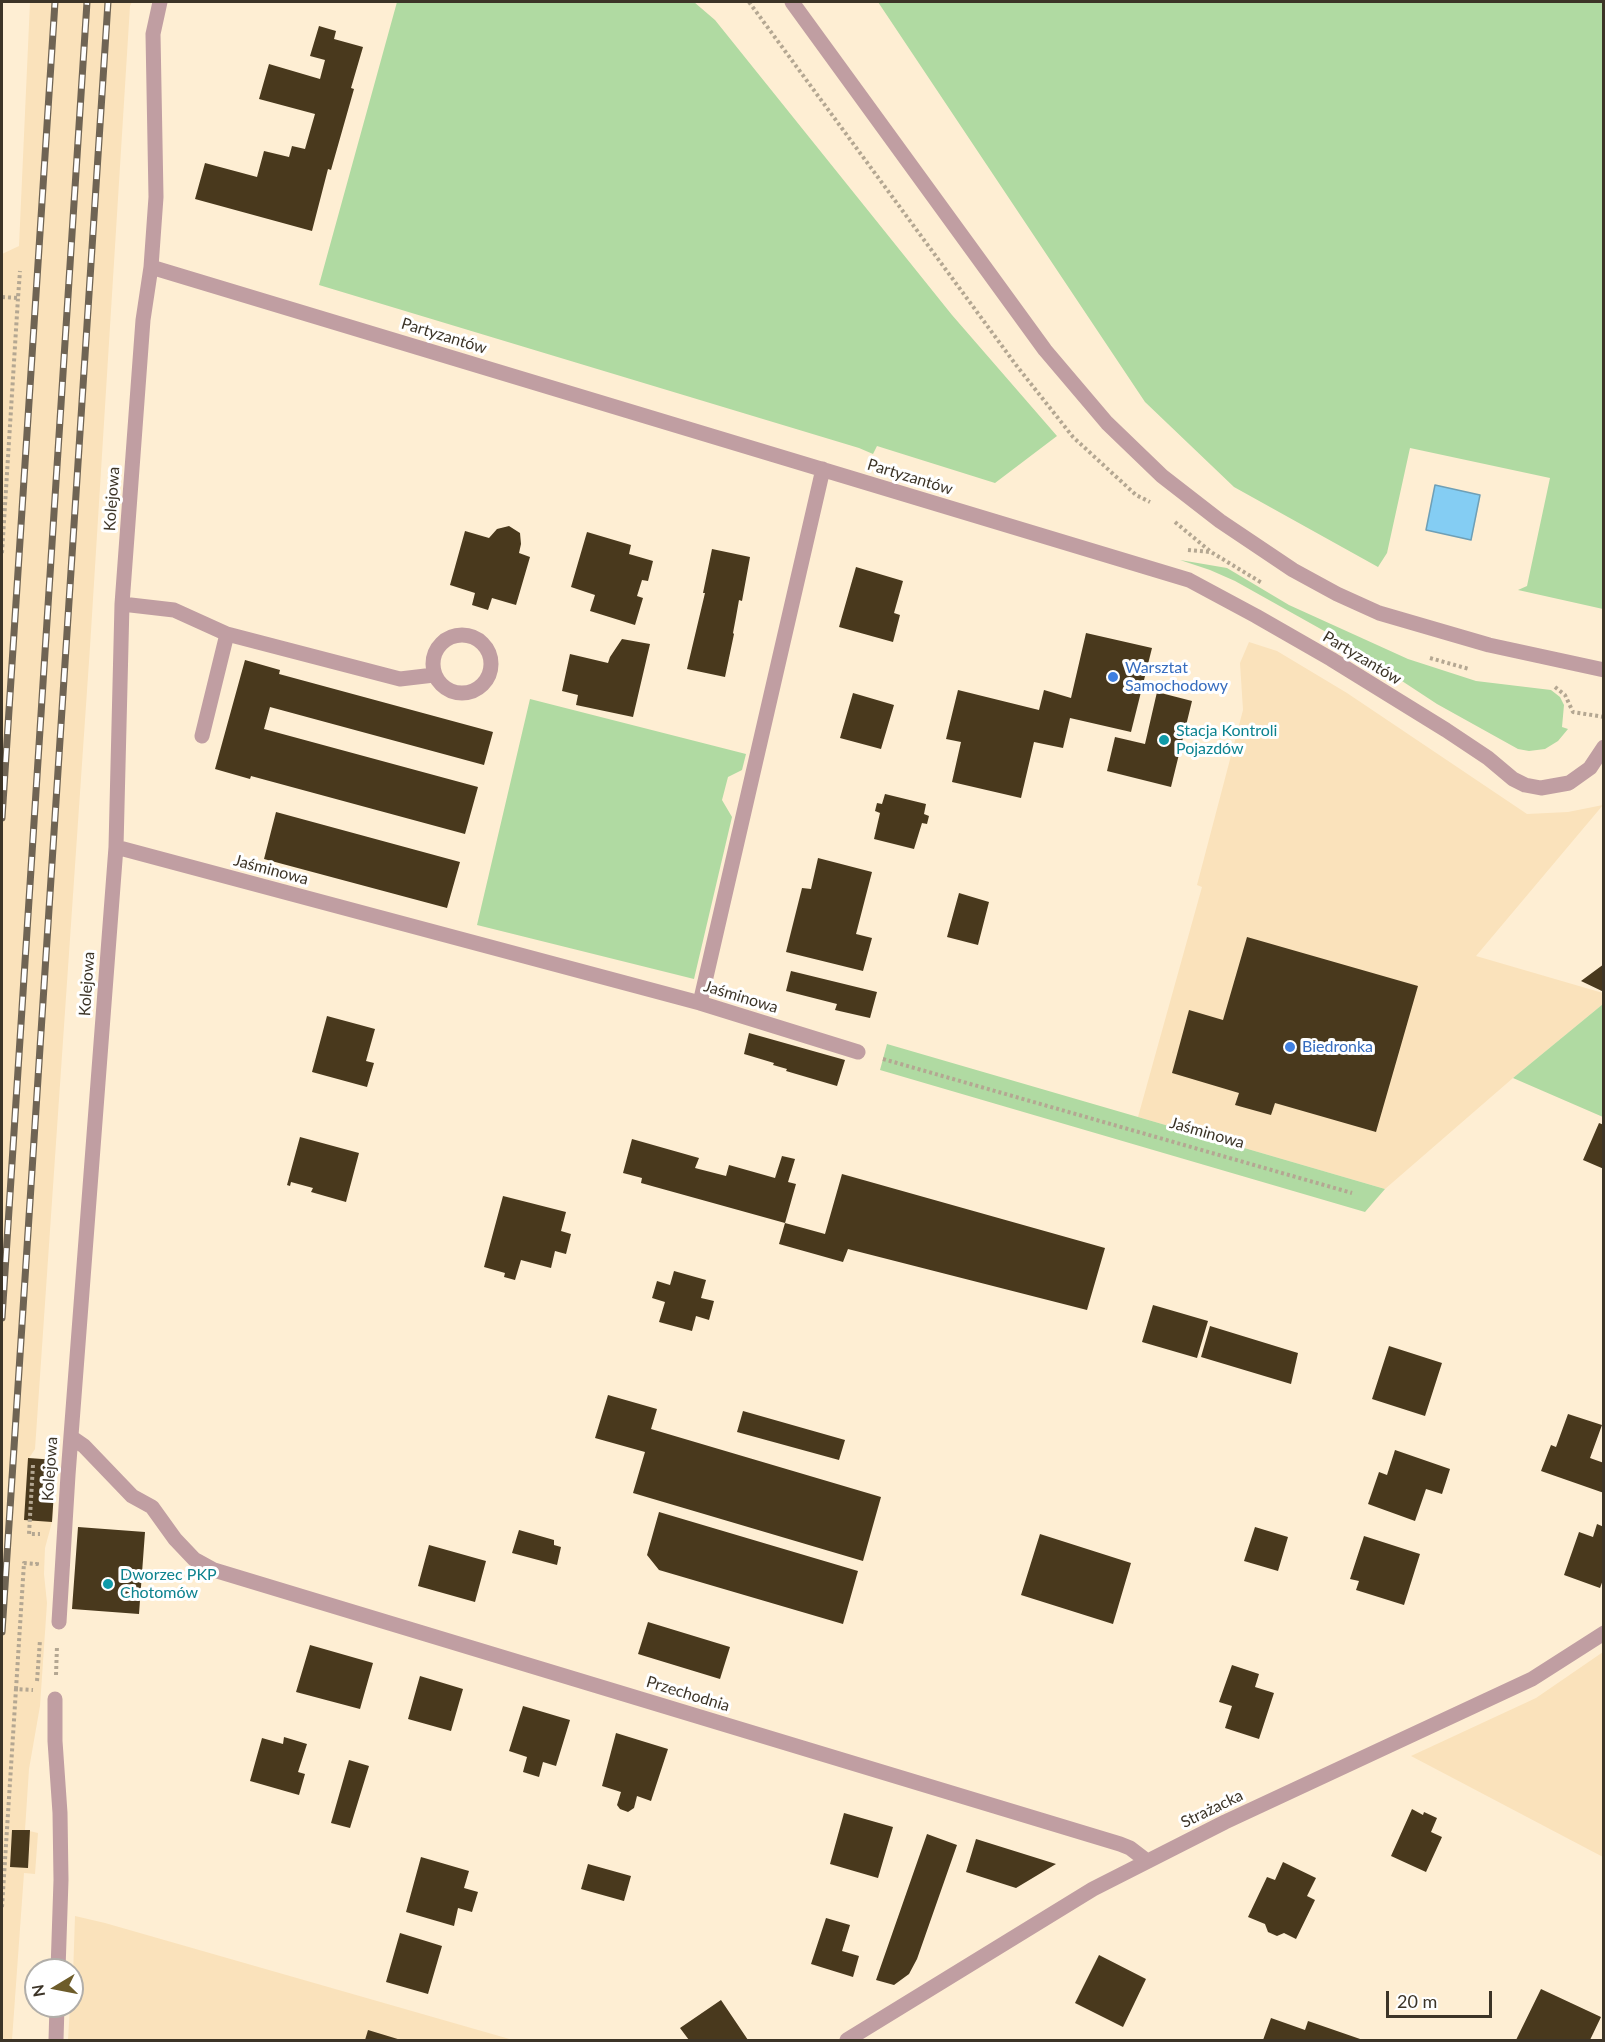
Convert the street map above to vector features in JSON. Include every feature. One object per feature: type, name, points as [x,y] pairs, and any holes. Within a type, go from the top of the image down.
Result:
[{"type":"street","name":"Kolejowa","points":[[59,1622],[70,1437],[116,847],[122,604],[143,320],[151,267],[156,198],[153,34],[160,2]]},
{"type":"street","points":[[792,2],[1045,350],[1107,423],[1162,476],[1257,547],[1336,594],[1368,608],[1489,645],[1604,670]]},
{"type":"street","name":"Partyzantów","points":[[151,267],[1189,580],[1331,659],[1446,730],[1488,758],[1513,779],[1525,785],[1541,788],[1569,783],[1590,768],[1604,747]]},
{"type":"street","points":[[700,1002],[823,469]]},
{"type":"street","points":[[122,604],[174,610],[227,634],[400,679],[434,675]]},
{"type":"street","points":[[202,736],[227,634]]},
{"type":"street","name":"Jaśminowa","points":[[116,847],[700,1002],[858,1052]]},
{"type":"street","name":"Przechodnia","points":[[70,1437],[84,1446],[132,1496],[152,1507],[175,1539],[194,1559],[214,1570],[1120,1844],[1130,1848],[1147,1861]]},
{"type":"street","name":"Strażacka","points":[[848,2040],[1093,1889],[1372,1752],[1532,1679],[1604,1633]]},
{"type":"street","points":[[55,1699],[61,1880],[58,1958]]},
{"type":"street","points":[[56,2040],[57,2018]]},
{"type":"path","points":[[2,553],[20,271]]},
{"type":"path","points":[[2,297],[18,298]]},
{"type":"path","name":"Jaśminowa","points":[[858,1052],[1352,1193]]},
{"type":"path","points":[[33,1465],[29,1534],[40,1534],[39,1541]]},
{"type":"path","points":[[2,1907],[24,1563],[37,1564],[37,1555]]},
{"type":"path","points":[[55,1699],[59,1622]]},
{"type":"path","points":[[16,1689],[36,1691],[40,1634]]},
{"type":"shaded area","points":[[30,2],[132,2],[35,1449],[29,1458],[56,1460],[52,1522],[45,1548],[44,1574],[47,1603],[40,1706],[29,1769],[25,1830],[38,1833],[35,1874],[24,1873],[12,2040],[2,2040],[2,254],[19,246]]},
{"type":"shaded area","points":[[1249,642],[1277,651],[1347,693],[1527,814],[1568,812],[1603,805],[1476,956],[1603,993],[1603,1004],[1513,1078],[1385,1189],[1138,1117],[1202,887],[1197,885],[1243,710],[1240,663]]},
{"type":"shaded area","points":[[1603,1652],[1603,1857],[1411,1756],[1536,1698]]},
{"type":"shaded area","points":[[75,1916],[513,2040],[68,2040],[69,2018],[84,2018],[84,1958],[74,1958]]},
{"type":"green space","points":[[397,2],[694,2],[715,20],[952,315],[1057,436],[995,483],[877,446],[873,454],[319,285]]},
{"type":"green space","points":[[878,2],[1603,2],[1603,609],[1518,590],[1527,586],[1550,478],[1410,448],[1387,553],[1378,567],[1234,487],[1145,402]]},
{"type":"green space","points":[[1180,560],[1227,568],[1289,605],[1408,659],[1476,681],[1551,690],[1560,697],[1564,705],[1562,727],[1568,729],[1558,741],[1545,749],[1529,751],[1518,749],[1437,704],[1335,637],[1235,581]]},
{"type":"green space","points":[[530,699],[746,754],[742,770],[728,777],[722,800],[732,817],[694,979],[477,925]]},
{"type":"green space","points":[[1603,1004],[1603,1117],[1513,1078]]},
{"type":"green space","points":[[887,1044],[1385,1189],[1365,1212],[880,1070]]},
{"type":"water","points":[[1435,485],[1480,495],[1471,540],[1426,530]]},
{"type":"building","points":[[319,26],[336,31],[334,39],[363,47],[351,88],[354,89],[331,170],[328,169],[312,231],[195,199],[205,163],[257,177],[264,151],[289,157],[292,146],[305,149],[315,114],[259,99],[269,64],[320,79],[325,60],[310,56]]},
{"type":"building","points":[[509,526],[520,533],[519,553],[530,557],[516,605],[492,598],[488,610],[472,605],[475,593],[450,585],[465,531],[489,538],[497,529]]},
{"type":"building","points":[[587,532],[631,545],[629,554],[653,561],[648,581],[642,580],[637,596],[643,598],[635,625],[590,611],[595,595],[571,587]]},
{"type":"building","points":[[712,549],[750,557],[742,601],[739,600],[725,677],[687,669],[705,593],[703,593]]},
{"type":"building","points":[[856,567],[903,581],[894,613],[900,615],[893,642],[839,627]]},
{"type":"building","points":[[1086,633],[1152,648],[1131,732],[1070,718],[1063,748],[1034,742],[1021,798],[952,782],[961,742],[946,739],[958,690],[1039,710],[1044,690],[1071,698]]},
{"type":"building","points":[[622,639],[650,644],[633,717],[576,705],[578,695],[562,691],[570,654],[608,663]]},
{"type":"building","points":[[245,660],[280,670],[279,674],[493,732],[484,765],[270,707],[264,729],[478,787],[465,834],[251,776],[250,779],[215,769]]},
{"type":"building","name":"Stacja Kontroli Pojazdów","points":[[1157,692],[1192,701],[1171,787],[1107,771],[1115,737],[1145,744]]},
{"type":"building","points":[[853,693],[894,705],[881,749],[840,738]]},
{"type":"building","points":[[885,794],[926,804],[924,814],[929,816],[927,824],[922,823],[914,849],[874,839],[880,813],[875,811],[877,803],[882,804]]},
{"type":"building","points":[[276,812],[460,862],[447,908],[264,859]]},
{"type":"building","points":[[818,858],[872,872],[856,934],[872,938],[863,971],[786,952],[802,888],[811,889]]},
{"type":"building","points":[[959,893],[989,902],[978,945],[947,937]]},
{"type":"building","name":"Biedronka","points":[[1247,937],[1418,986],[1376,1132],[1275,1103],[1271,1115],[1235,1105],[1239,1093],[1172,1073],[1189,1010],[1223,1020]]},
{"type":"building","points":[[1604,964],[1604,992],[1581,981]]},
{"type":"building","points":[[791,971],[877,992],[870,1018],[835,1010],[837,1004],[786,991]]},
{"type":"building","points":[[327,1016],[375,1029],[366,1061],[374,1063],[367,1087],[312,1072]]},
{"type":"building","points":[[749,1033],[845,1060],[837,1086],[786,1071],[787,1069],[773,1065],[774,1063],[744,1054]]},
{"type":"building","points":[[1599,1123],[1604,1125],[1604,1169],[1583,1160]]},
{"type":"building","points":[[300,1137],[359,1153],[346,1202],[311,1192],[313,1188],[291,1182],[290,1186],[287,1185]]},
{"type":"building","points":[[632,1139],[699,1158],[695,1168],[726,1176],[729,1165],[775,1178],[782,1156],[795,1159],[788,1182],[796,1184],[785,1223],[641,1183],[642,1178],[623,1173]]},
{"type":"building","points":[[842,1174],[1105,1248],[1087,1310],[848,1249],[843,1262],[779,1244],[785,1223],[825,1234]]},
{"type":"building","points":[[503,1196],[566,1212],[561,1231],[571,1234],[566,1254],[555,1251],[551,1268],[521,1260],[515,1280],[504,1277],[505,1273],[484,1267]]},
{"type":"building","points":[[674,1271],[706,1280],[701,1298],[714,1301],[709,1320],[696,1316],[692,1331],[659,1322],[665,1302],[652,1298],[657,1281],[670,1285]]},
{"type":"building","points":[[1153,1305],[1208,1321],[1197,1358],[1142,1342]]},
{"type":"building","points":[[1210,1326],[1298,1353],[1291,1384],[1201,1357]]},
{"type":"building","points":[[1389,1346],[1442,1363],[1425,1416],[1372,1399]]},
{"type":"building","points":[[608,1395],[657,1409],[651,1429],[881,1497],[863,1561],[633,1493],[645,1452],[595,1438]]},
{"type":"building","points":[[743,1411],[845,1440],[839,1460],[737,1432]]},
{"type":"building","points":[[1568,1414],[1602,1425],[1590,1458],[1604,1463],[1604,1493],[1541,1471],[1551,1445],[1556,1447]]},
{"type":"building","points":[[1395,1450],[1450,1469],[1442,1494],[1426,1489],[1415,1521],[1368,1504],[1379,1472],[1387,1475]]},
{"type":"building","points":[[28,1458],[56,1460],[52,1522],[24,1520]]},
{"type":"building","points":[[659,1512],[858,1571],[843,1624],[659,1570],[647,1555]]},
{"type":"building","points":[[1597,1524],[1604,1527],[1604,1577],[1600,1588],[1564,1575],[1579,1532],[1593,1537]]},
{"type":"building","name":"Dworzec PKP Chotomów","points":[[78,1527],[145,1532],[139,1614],[72,1609]]},
{"type":"building","points":[[1255,1527],[1288,1537],[1278,1571],[1244,1561]]},
{"type":"building","points":[[519,1530],[554,1540],[554,1545],[561,1547],[557,1565],[512,1553]]},
{"type":"building","points":[[1040,1534],[1131,1563],[1113,1624],[1021,1595]]},
{"type":"building","points":[[1364,1536],[1420,1554],[1404,1605],[1356,1590],[1359,1581],[1350,1579]]},
{"type":"building","points":[[429,1545],[486,1561],[475,1602],[418,1586]]},
{"type":"building","points":[[648,1622],[730,1647],[720,1679],[638,1654]]},
{"type":"building","points":[[310,1645],[373,1663],[360,1709],[296,1692]]},
{"type":"building","points":[[1232,1665],[1259,1674],[1255,1687],[1274,1693],[1259,1739],[1225,1728],[1232,1706],[1219,1702]]},
{"type":"building","points":[[420,1676],[463,1689],[451,1731],[408,1719]]},
{"type":"building","points":[[523,1706],[570,1720],[556,1766],[543,1762],[539,1777],[523,1772],[527,1757],[509,1751]]},
{"type":"building","points":[[616,1733],[668,1749],[651,1801],[637,1796],[634,1808],[628,1812],[617,1805],[621,1792],[602,1786]]},
{"type":"building","points":[[284,1737],[307,1744],[298,1772],[305,1774],[299,1795],[250,1781],[262,1738],[283,1744]]},
{"type":"building","points":[[349,1760],[369,1766],[350,1828],[331,1823]]},
{"type":"building","points":[[1412,1809],[1423,1815],[1424,1812],[1437,1818],[1431,1832],[1442,1837],[1426,1872],[1391,1856]]},
{"type":"building","points":[[844,1813],[893,1827],[878,1878],[830,1864]]},
{"type":"building","points":[[12,1830],[30,1830],[28,1868],[10,1867]]},
{"type":"building","points":[[927,1834],[957,1845],[917,1959],[909,1974],[894,1985],[876,1980]]},
{"type":"building","points":[[976,1839],[1056,1864],[1016,1888],[966,1872]]},
{"type":"building","points":[[421,1857],[469,1871],[464,1888],[478,1892],[472,1912],[458,1908],[454,1926],[406,1912]]},
{"type":"building","points":[[1283,1862],[1316,1878],[1307,1896],[1315,1900],[1296,1939],[1284,1933],[1277,1936],[1268,1932],[1265,1924],[1248,1917],[1267,1877],[1275,1880]]},
{"type":"building","points":[[588,1864],[631,1876],[624,1901],[581,1889]]},
{"type":"building","points":[[826,1918],[850,1925],[842,1951],[859,1956],[853,1977],[811,1964]]},
{"type":"building","points":[[400,1933],[442,1946],[428,1994],[386,1982]]},
{"type":"building","points":[[1099,1955],[1146,1979],[1123,2027],[1075,2003]]},
{"type":"building","points":[[1541,1989],[1601,2017],[1590,2040],[1516,2040]]},
{"type":"building","points":[[721,2000],[748,2040],[689,2040],[680,2028]]},
{"type":"building","points":[[1271,2018],[1305,2030],[1308,2021],[1363,2040],[1263,2040]]},
{"type":"building","points":[[368,2030],[401,2040],[365,2040]]},
{"type":"railway","points":[[2,818],[55,2]]},
{"type":"railway","points":[[2,1318],[87,2]]},
{"type":"railway","points":[[2,1632],[108,2]]},
{"type":"place","name":"Warsztat Samochodowy","points":[[1113,677]]},
{"type":"place","name":"Stacja Kontroli Pojazdów","points":[[1164,740]]},
{"type":"place","name":"Biedronka","points":[[1290,1047]]},
{"type":"place","name":"Dworzec PKP Chotomów","points":[[108,1584]]}]
